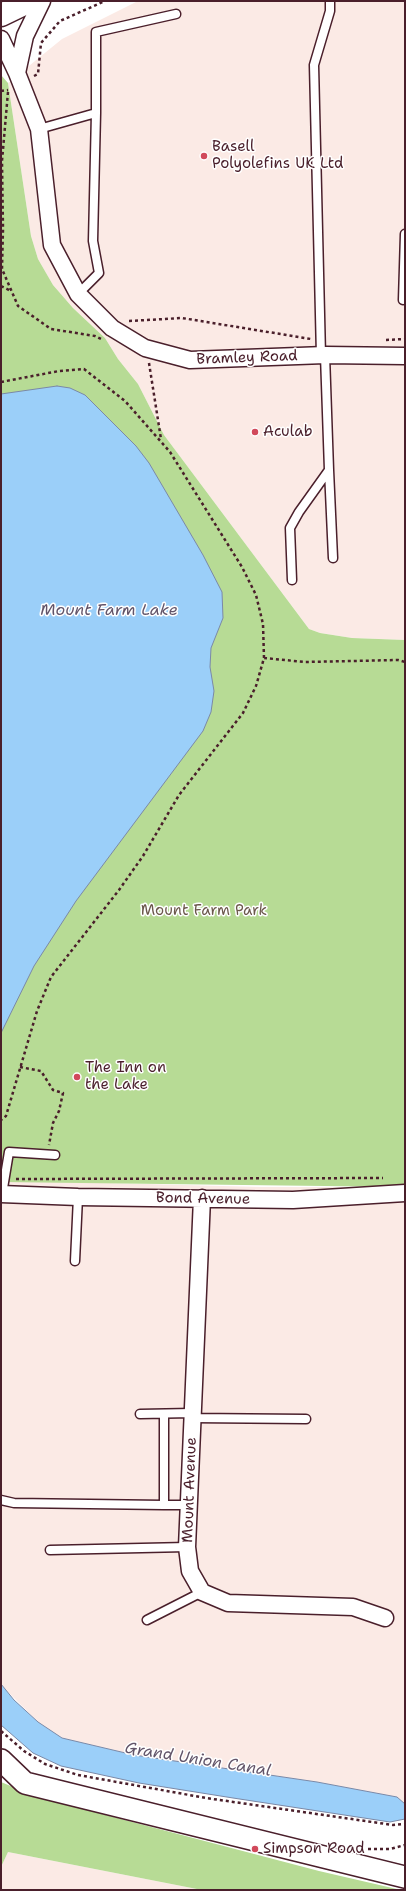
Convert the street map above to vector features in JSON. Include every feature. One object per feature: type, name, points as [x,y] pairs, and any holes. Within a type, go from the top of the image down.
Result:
[{"type":"main road","points":[[1,15],[30,1]]},
{"type":"street","points":[[15,82],[25,36],[42,1]]},
{"type":"street","name":"Bramley Road","points":[[1,39],[15,82],[39,130],[52,245],[78,294],[110,335],[145,348],[190,360],[322,350],[405,356]]},
{"type":"street","name":"Bond Avenue","points":[[2,1189],[78,1198],[293,1200],[405,1194]]},
{"type":"street","name":"Mount Avenue","points":[[202,1198],[187,1547],[190,1571],[202,1592]]},
{"type":"street","points":[[202,1592],[228,1603],[353,1607],[384,1618]]},
{"type":"street","points":[[1,1760],[25,1783],[224,1834],[405,1877]]},
{"type":"lane","points":[[330,1],[330,11],[314,65],[322,350],[333,558]]},
{"type":"lane","points":[[78,294],[98,272],[93,241],[96,32],[176,14]]},
{"type":"lane","points":[[39,130],[96,113]]},
{"type":"lane","points":[[403,300],[405,234]]},
{"type":"lane","points":[[292,580],[290,528],[299,512],[329,470]]},
{"type":"lane","points":[[2,1189],[9,1152],[51,1155]]},
{"type":"lane","points":[[76,1261],[78,1198]]},
{"type":"lane","points":[[140,1414],[306,1419]]},
{"type":"lane","points":[[164,1414],[164,1505]]},
{"type":"lane","points":[[1,1500],[14,1503],[190,1505]]},
{"type":"lane","points":[[50,1550],[187,1547]]},
{"type":"lane","points":[[147,1620],[202,1592]]},
{"type":"path","points":[[105,1],[60,21],[41,43],[38,74],[15,82],[2,161],[2,269],[18,306],[51,329],[94,336],[110,335],[123,322],[182,318],[322,350]]},
{"type":"path","points":[[1,286],[11,291]]},
{"type":"path","points":[[94,336],[110,335]]},
{"type":"path","points":[[382,340],[405,339]]},
{"type":"path","points":[[149,360],[161,440]]},
{"type":"path","points":[[1,382],[59,371],[84,369],[125,401],[161,440],[242,567],[256,595],[263,624],[264,658],[256,686],[243,713],[179,795],[131,873],[51,977],[37,1011],[6,1116],[1,1120]]},
{"type":"path","points":[[264,658],[305,662],[398,660],[405,662]]},
{"type":"path","points":[[20,1067],[41,1071],[53,1090],[63,1093],[59,1111],[53,1123],[51,1155]]},
{"type":"path","points":[[2,1189],[389,1178]]},
{"type":"path","points":[[1,1731],[24,1751],[45,1764],[78,1775],[206,1798],[393,1825],[405,1824]]},
{"type":"shaded area","points":[[138,1],[405,1],[405,640],[352,638],[320,633],[309,629],[164,435],[138,384],[118,359],[105,338],[73,308],[53,285],[38,259],[31,236],[8,83],[62,39]]},
{"type":"shaded area","points":[[31,1181],[261,1187],[405,1187],[405,1804],[397,1797],[317,1782],[134,1755],[62,1738],[38,1722],[1,1685],[1,1182]]},
{"type":"shaded area","points":[[8,1852],[202,1890],[1,1890],[1,1867]]},
{"type":"green space","name":"Mount Farm Park","points":[[1,75],[8,83],[31,236],[38,259],[53,285],[73,308],[105,338],[118,359],[138,384],[164,435],[309,629],[320,633],[352,638],[405,640],[405,1187],[1,1182]]},
{"type":"green space","points":[[1,1782],[37,1797],[319,1871],[401,1890],[202,1890],[8,1852],[1,1867]]},
{"type":"water","name":"Mount Farm Lake","points":[[57,386],[70,388],[85,395],[136,446],[149,463],[203,555],[222,592],[223,618],[211,648],[210,667],[214,691],[211,712],[203,731],[76,901],[34,966],[1,1033],[1,394]]},
{"type":"water","points":[[1,1684],[14,1700],[38,1722],[62,1738],[134,1755],[317,1782],[397,1797],[405,1804],[405,1819],[390,1822],[233,1798],[139,1783],[61,1766],[33,1753],[1,1725]]},
{"type":"place","name":"Basell Polyolefins UK Ltd","points":[[204,156]]},
{"type":"place","name":"Aculab","points":[[255,432]]},
{"type":"place","name":"The Inn on the Lake","points":[[77,1077]]},
{"type":"place","name":"Simpson Road","points":[[255,1849]]},
{"type":"water label","name":"Grand Union Canal","points":[[198,1760]]}]
